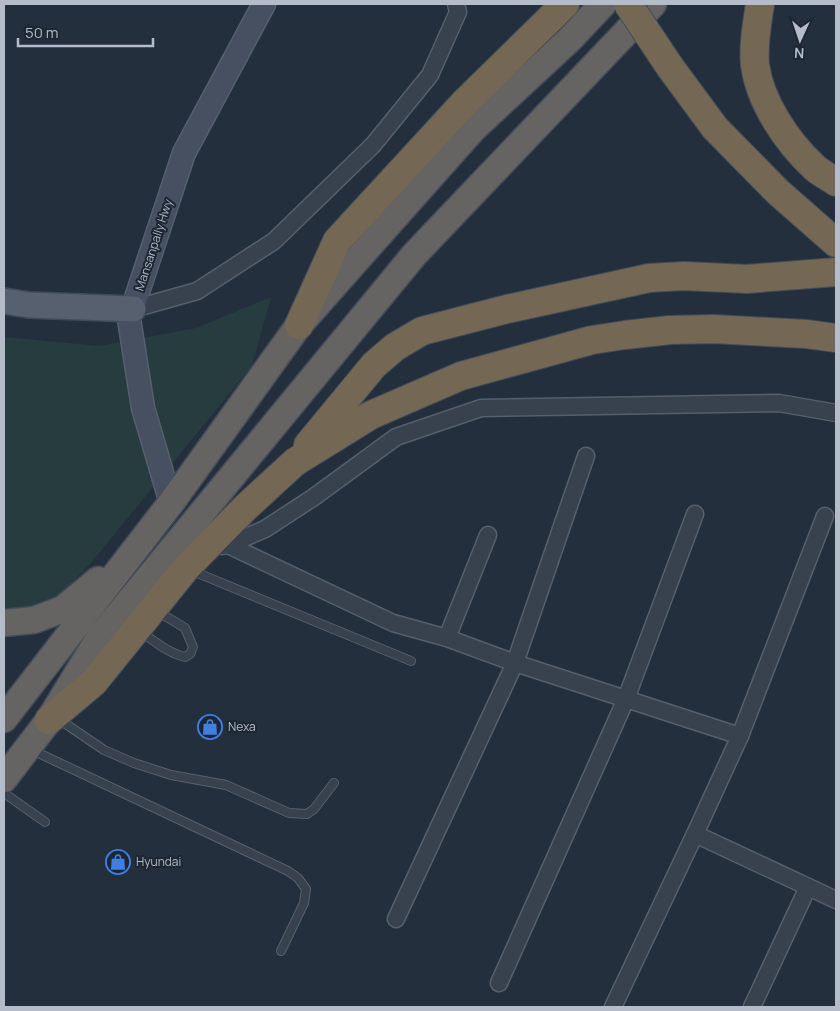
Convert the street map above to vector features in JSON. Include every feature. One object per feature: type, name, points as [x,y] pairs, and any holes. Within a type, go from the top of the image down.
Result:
[{"type":"highway","points":[[299,325],[337,241],[464,102],[565,4]]},
{"type":"highway","points":[[4,719],[171,503],[299,325],[473,129],[570,39],[603,4]]},
{"type":"highway","points":[[628,4],[670,67],[715,128],[778,192],[836,243]]},
{"type":"highway","points":[[4,780],[52,718],[99,638],[414,254],[654,4]]},
{"type":"highway","points":[[760,4],[755,30],[755,66],[766,104],[788,139],[814,168],[836,182]]},
{"type":"highway","points":[[52,718],[94,682],[186,568],[218,545],[245,508],[295,462],[374,365],[395,346],[422,332],[507,309],[649,278],[684,276],[747,279],[836,272]]},
{"type":"highway","points":[[295,462],[371,415],[446,382],[485,369],[592,340],[670,330],[713,329],[806,334],[836,338]]},
{"type":"highway","points":[[4,623],[34,620],[63,609],[135,550]]},
{"type":"main road","name":"Mansanpally Hwy","points":[[171,503],[143,408],[129,319],[184,153],[264,4]]},
{"type":"main road","points":[[4,300],[29,306],[133,309]]},
{"type":"street","points":[[133,309],[197,292],[274,241],[373,145],[430,75],[458,12],[456,4]]},
{"type":"street","points":[[218,545],[266,529],[314,497],[396,437],[480,408],[779,403],[836,413]]},
{"type":"street","points":[[396,919],[515,663],[586,456]]},
{"type":"street","points":[[499,983],[626,699],[695,514]]},
{"type":"street","points":[[613,1007],[740,736],[825,516]]},
{"type":"street","points":[[446,638],[488,535]]},
{"type":"street","points":[[218,545],[393,623],[446,638],[515,663],[740,736]]},
{"type":"street","points":[[695,834],[836,900]]},
{"type":"street","points":[[752,1007],[808,887]]},
{"type":"lane","points":[[186,568],[411,661]]},
{"type":"lane","points":[[145,619],[185,628],[193,647],[190,654],[185,656],[177,655],[164,648],[145,619]]},
{"type":"lane","points":[[52,718],[104,750],[134,763],[171,775],[226,785],[289,814],[307,814],[314,809],[334,783]]},
{"type":"lane","points":[[28,748],[288,871],[298,878],[306,889],[304,903],[281,951]]},
{"type":"lane","points":[[4,793],[46,822]]},
{"type":"green space","points":[[271,297],[252,366],[91,563],[64,591],[37,607],[4,609],[4,337],[100,346],[196,328]]},
{"type":"place","name":"Nexa","points":[[210,727]]},
{"type":"place","name":"Hyundai","points":[[118,862]]}]
